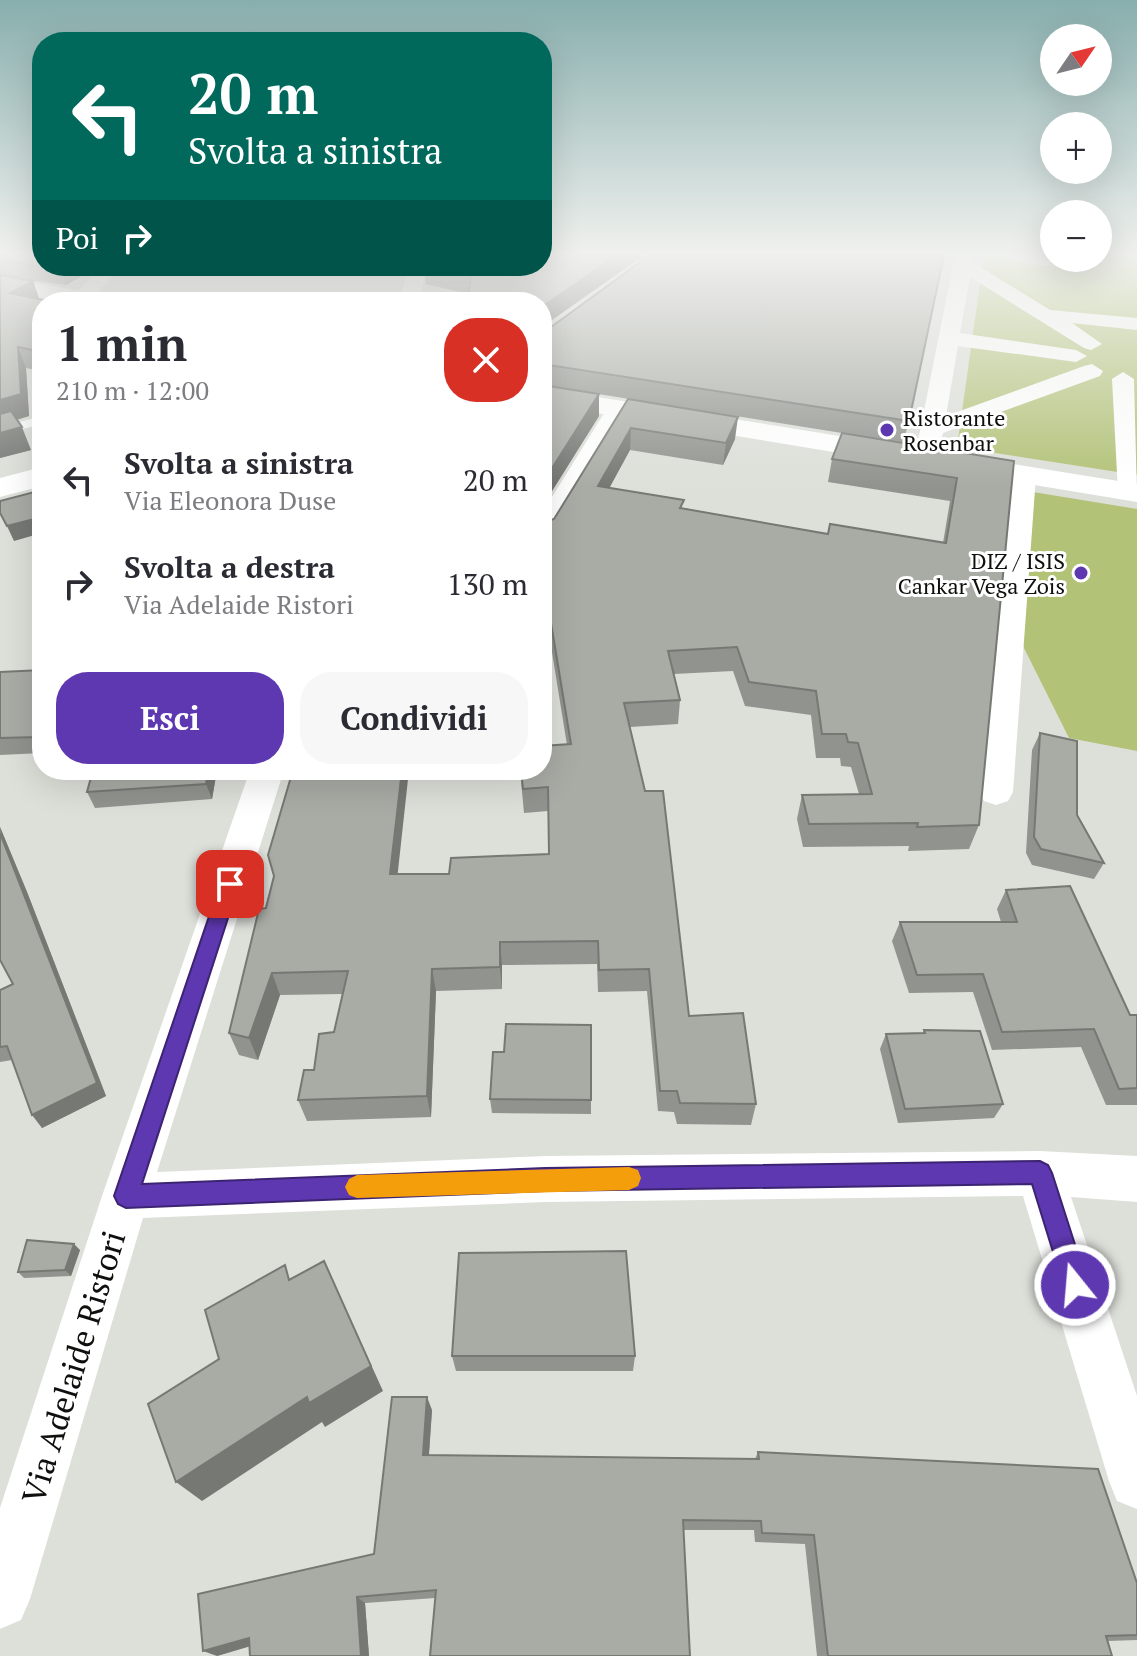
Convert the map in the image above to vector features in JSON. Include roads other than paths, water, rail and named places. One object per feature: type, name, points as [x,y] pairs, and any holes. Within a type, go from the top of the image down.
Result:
[{"type":"main road","points":[[552,398],[926,461],[1134,492]]},
{"type":"main road","points":[[0,488],[32,479]]},
{"type":"street","points":[[926,461],[949,332]]},
{"type":"street","points":[[1059,332],[1086,357]]},
{"type":"street","points":[[1115,332],[1115,343]]},
{"type":"street","points":[[948,338],[1086,357]]},
{"type":"street","points":[[933,429],[1086,357]]},
{"type":"street","points":[[1123,379],[1134,492]]},
{"type":"street","points":[[552,519],[618,410]]},
{"type":"street","points":[[996,792],[1023,476]]},
{"type":"street","name":"Via Adelaide Ristori","points":[[0,1599],[126,1196],[264,780]]},
{"type":"street","points":[[126,1196],[545,1179],[1040,1173],[1137,1179]]},
{"type":"street","points":[[1040,1173],[1137,1481]]},
{"type":"lane","points":[[0,431],[32,423]]},
{"type":"place","name":"Ristorante Rosenbar","points":[[887,430]]},
{"type":"place","name":"DIZ / ISIS Cankar Vega Zois","points":[[1081,573]]}]
